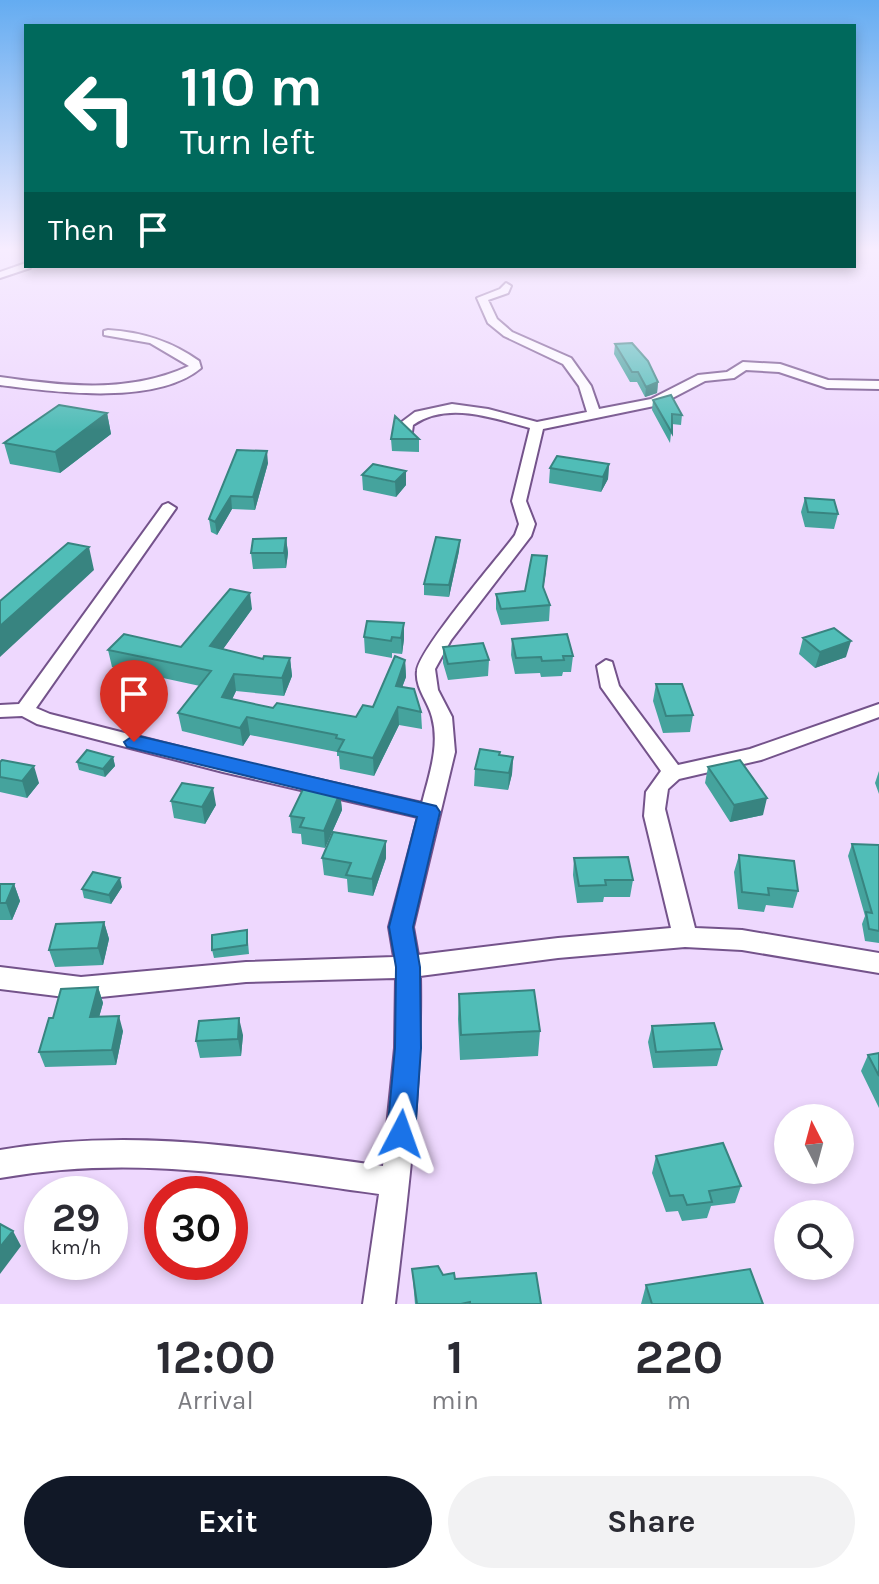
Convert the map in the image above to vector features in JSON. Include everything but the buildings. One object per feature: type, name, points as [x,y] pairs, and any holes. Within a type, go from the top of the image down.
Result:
[{"type":"street","points":[[487,309],[492,321],[508,334],[567,361],[585,386],[595,416]]},
{"type":"street","points":[[0,381],[65,388],[122,387],[152,383],[195,368],[195,364],[186,357],[149,337],[108,333]]},
{"type":"street","points":[[407,429],[406,424],[415,416],[456,410],[485,413],[537,426],[595,416],[654,402],[702,378],[730,375],[743,366],[780,368],[827,384],[879,385]]},
{"type":"street","points":[[379,1304],[408,1048],[408,967],[401,927],[445,752],[442,717],[429,690],[426,669],[443,639],[523,536],[527,524],[519,501],[537,426]]},
{"type":"street","points":[[25,710],[168,508]]},
{"type":"street","points":[[606,666],[610,687],[673,773]]},
{"type":"street","points":[[0,711],[25,710],[44,719],[223,765],[429,812]]},
{"type":"street","points":[[685,937],[655,816],[654,796],[661,781],[673,773],[754,755],[879,710]]},
{"type":"street","points":[[0,978],[81,988],[246,972],[408,967],[558,948],[685,937],[742,940],[879,963]]},
{"type":"street","points":[[0,1164],[107,1150],[178,1155],[394,1182]]},
{"type":"route","points":[[134,742],[429,812],[401,927],[401,941],[408,967],[408,1048],[401,1134]]}]
